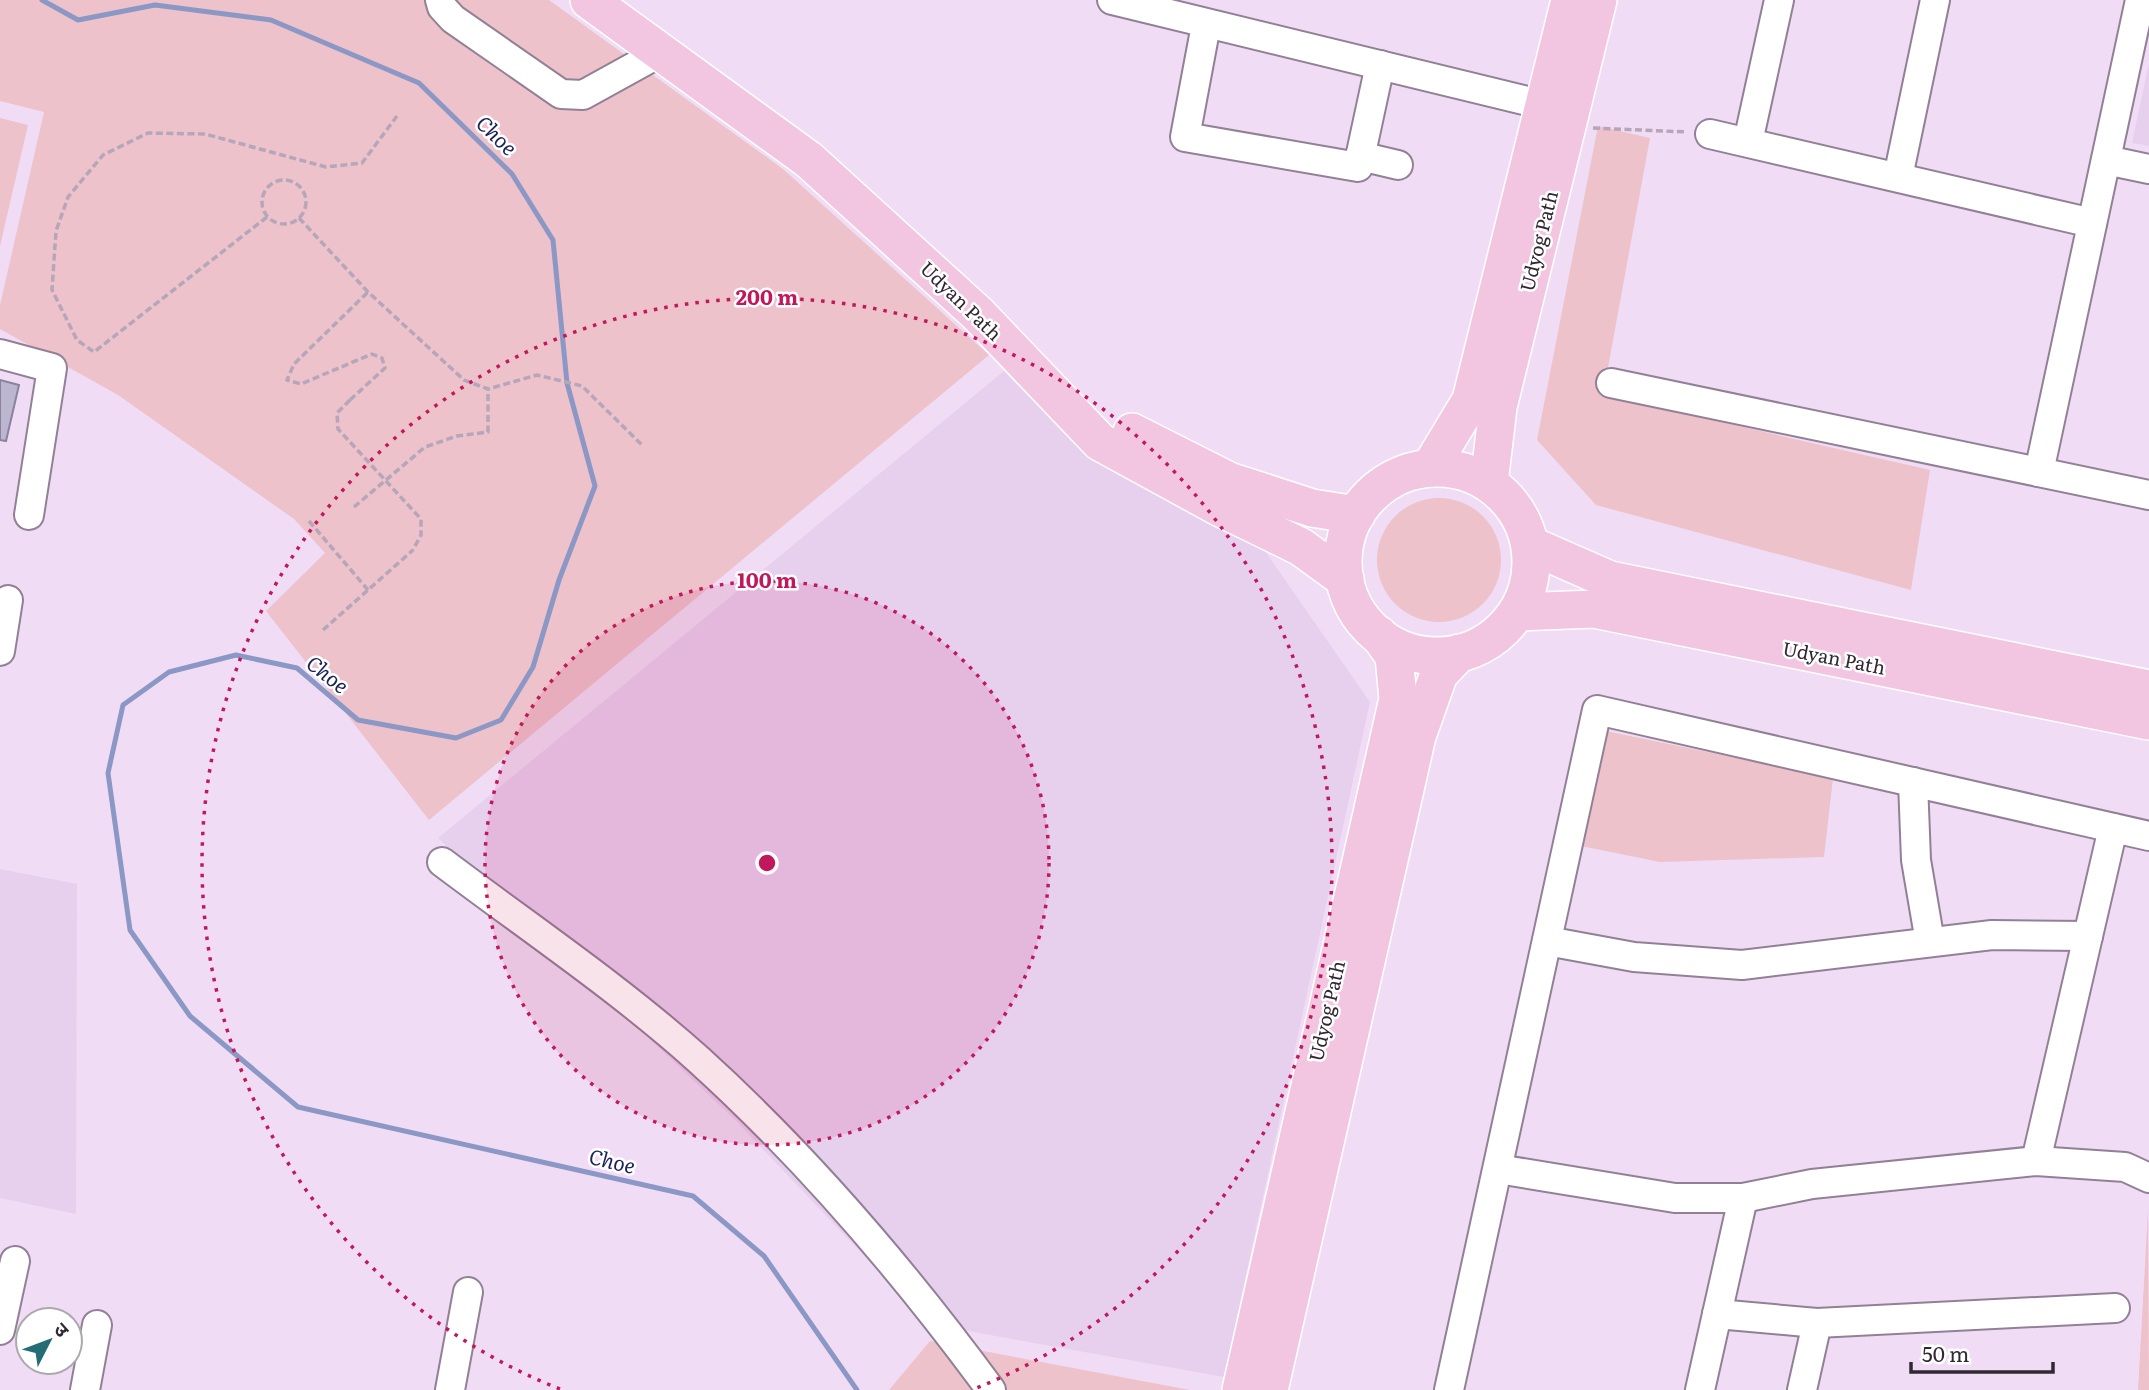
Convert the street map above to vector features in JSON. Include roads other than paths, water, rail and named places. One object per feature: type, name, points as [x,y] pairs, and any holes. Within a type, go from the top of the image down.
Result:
[{"type":"main road","name":"Udyan Path","points":[[589,0],[809,160],[978,314],[1100,442],[1217,506],[1301,547],[1345,579]]},
{"type":"main road","name":"Udyan Path","points":[[628,0],[826,146],[999,301],[1116,424],[1229,481],[1312,508],[1356,515]]},
{"type":"main road","name":"Udyog Path","points":[[1489,483],[1499,407],[1555,117],[1570,0]]},
{"type":"main road","name":"Udyog Path","points":[[1430,468],[1471,400],[1555,117],[1598,0]]},
{"type":"main road","points":[[1430,468],[1461,471],[1489,483],[1512,504],[1530,545],[1530,580],[1517,612],[1498,634],[1459,653],[1438,656],[1417,653],[1380,635],[1361,616],[1345,579],[1345,546],[1356,515],[1369,497],[1387,482],[1407,472],[1430,468]]},
{"type":"main road","name":"Udyan Path","points":[[1530,545],[1610,580],[2149,689]]},
{"type":"main road","name":"Udyan Path","points":[[1517,612],[1594,609],[2149,721]]},
{"type":"main road","name":"Udyog Path","points":[[1241,1390],[1398,699],[1394,656],[1380,635]]},
{"type":"main road","name":"Udyog Path","points":[[1269,1390],[1417,736],[1439,674],[1459,653]]},
{"type":"street","points":[[440,0],[442,7],[453,19],[562,94],[583,95],[661,52]]},
{"type":"street","points":[[1748,142],[1779,0]]},
{"type":"street","points":[[1898,177],[1935,0]]},
{"type":"street","points":[[2039,472],[2140,0]]},
{"type":"street","points":[[1119,1],[1206,25],[1380,65],[1555,117]]},
{"type":"street","points":[[1206,25],[1185,136],[1358,167],[1380,65]]},
{"type":"street","points":[[1710,134],[2092,223]]},
{"type":"street","points":[[1360,156],[1398,165]]},
{"type":"street","points":[[2106,160],[2149,169]]},
{"type":"street","points":[[0,354],[52,368],[29,516]]},
{"type":"street","points":[[1611,383],[2149,495]]},
{"type":"street","points":[[0,651],[8,600]]},
{"type":"street","points":[[1449,1390],[1597,710],[2149,836]]},
{"type":"street","points":[[1913,782],[1916,860],[1930,942]]},
{"type":"street","points":[[2036,1161],[2113,828]]},
{"type":"street","points":[[442,862],[638,1009],[699,1060],[832,1196],[948,1332],[991,1390]]},
{"type":"street","points":[[1547,941],[1634,957],[1742,965],[1992,935],[2088,936]]},
{"type":"street","points":[[1498,1170],[1675,1198],[1743,1198],[1812,1184],[2036,1161],[2125,1167],[2149,1178]]},
{"type":"street","points":[[1700,1390],[1743,1198]]},
{"type":"street","points":[[0,1330],[15,1261]]},
{"type":"street","points":[[450,1390],[468,1292]]},
{"type":"street","points":[[1717,1314],[1817,1323],[2115,1308]]},
{"type":"street","points":[[1802,1390],[1817,1323]]},
{"type":"street","points":[[85,1390],[97,1325]]},
{"type":"waterway","name":"Choe","points":[[42,0],[78,20],[155,5],[271,20],[419,83],[512,174],[553,240],[567,383],[595,486],[559,580],[533,667],[501,720],[456,738],[358,720],[297,668],[236,655],[169,672],[123,705],[108,773],[130,930],[190,1016],[298,1107],[693,1196],[764,1256],[857,1390]]}]
